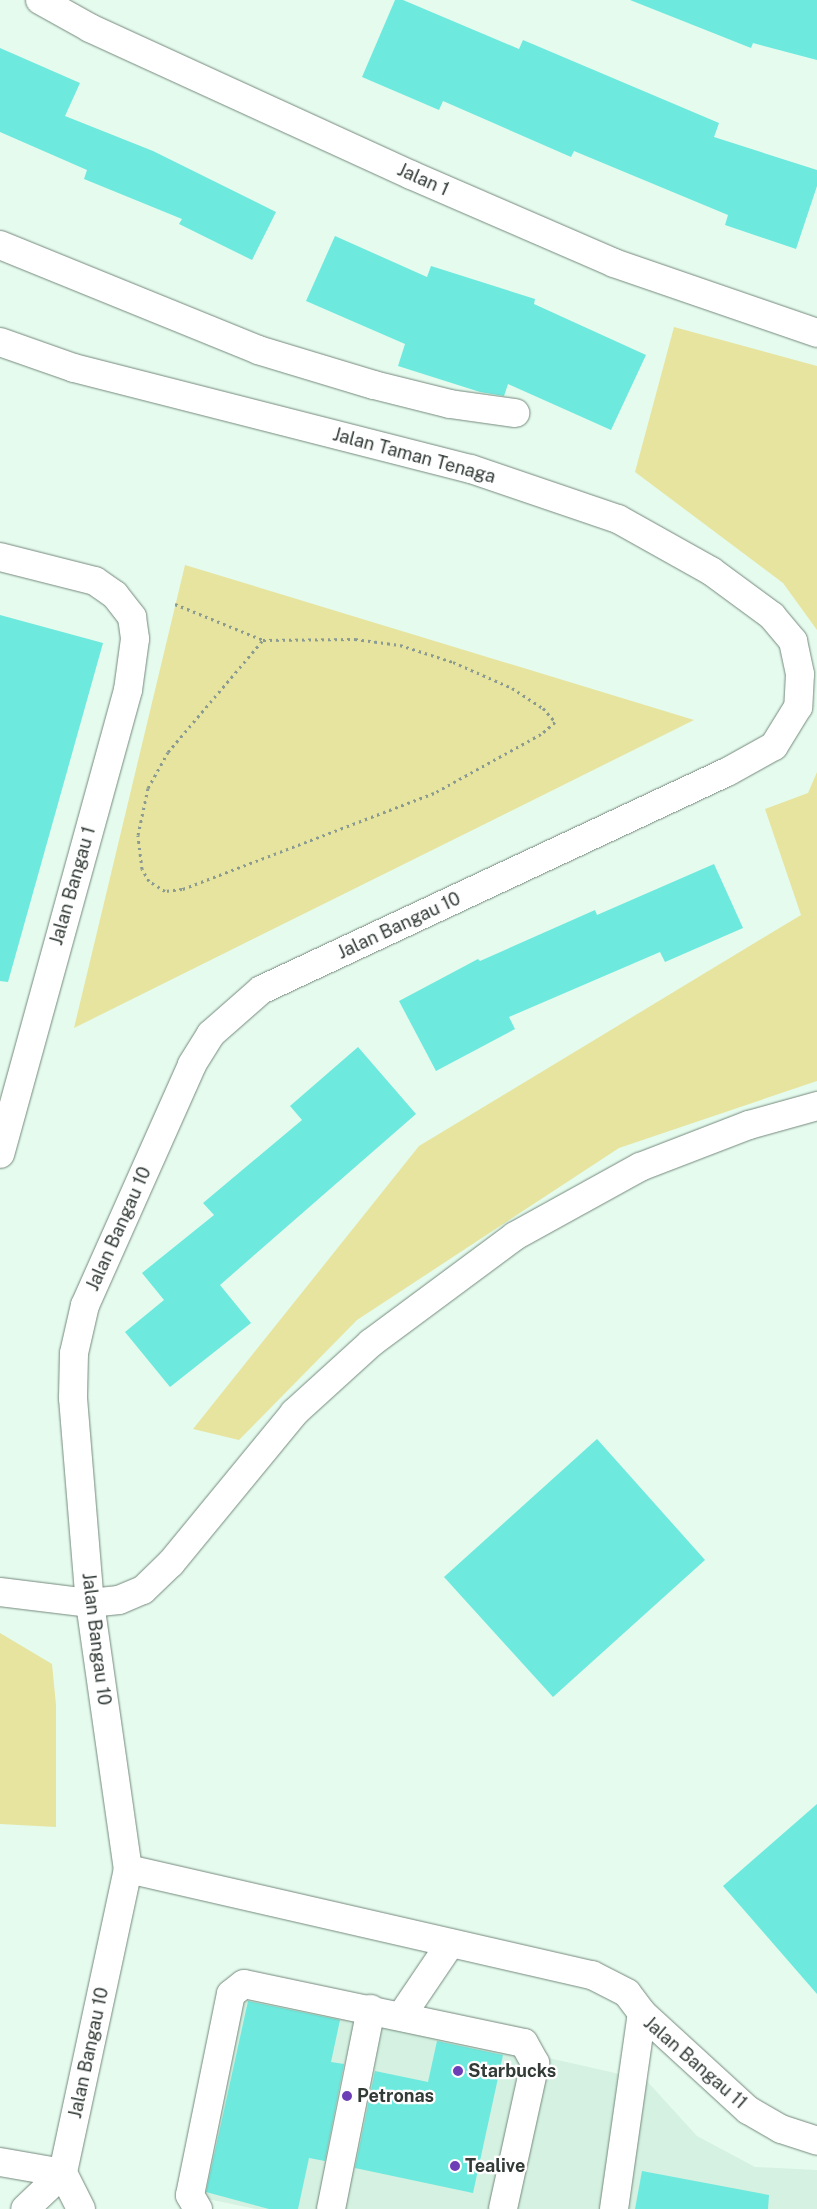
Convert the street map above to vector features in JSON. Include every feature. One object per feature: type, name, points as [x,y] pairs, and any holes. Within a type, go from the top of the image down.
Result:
[{"type":"street","name":"Jalan 1","points":[[40,0],[90,28],[402,171],[614,263],[817,334]]},
{"type":"street","points":[[0,245],[258,350],[383,388],[488,411],[515,413]]},
{"type":"street","name":"Jalan Taman Tenaga","points":[[0,342],[74,368],[470,469],[618,519],[711,571],[772,616],[793,641]]},
{"type":"street","name":"Jalan Bangau 1","points":[[0,557],[95,581],[115,595],[132,617],[135,638],[128,690],[10,1077],[0,1154]]},
{"type":"street","name":"Jalan Bangau 10","points":[[64,2173],[128,1869],[90,1603],[73,1398],[74,1353],[85,1305],[192,1065],[211,1034],[261,990],[727,772],[774,746],[798,707],[800,674],[793,641]]},
{"type":"street","points":[[0,1592],[90,1603],[118,1600],[144,1590],[171,1563],[294,1413],[371,1343],[515,1236],[640,1167],[750,1125],[817,1106]]},
{"type":"street","points":[[128,1869],[450,1944],[592,1974],[626,1993],[642,2013]]},
{"type":"street","points":[[402,2015],[450,1944]]},
{"type":"street","points":[[198,2209],[190,2195],[231,1994],[244,1984],[402,2015],[524,2043],[536,2063],[503,2209]]},
{"type":"street","points":[[331,2209],[371,2009]]},
{"type":"street","name":"Jalan Bangau 11","points":[[642,2013],[748,2110],[781,2129],[817,2141]]},
{"type":"street","name":"Jalan Bangau 11","points":[[614,2209],[642,2013]]},
{"type":"street","points":[[0,2162],[64,2173]]},
{"type":"street","points":[[25,2209],[64,2173]]},
{"type":"street","points":[[64,2173],[81,2209]]},
{"type":"path","points":[[175,604],[263,640],[354,638],[400,645],[452,662],[512,688],[543,708],[555,722],[541,734],[434,793],[182,889],[165,891],[149,881],[142,869],[138,835],[148,788],[168,752],[263,640]]},
{"type":"shaded area","points":[[674,327],[817,366],[817,630],[783,583],[635,472]]},
{"type":"shaded area","points":[[185,565],[694,720],[74,1028]]},
{"type":"shaded area","points":[[817,772],[817,1081],[619,1148],[357,1320],[239,1440],[193,1429],[419,1146],[801,915],[765,809],[808,793]]},
{"type":"shaded area","points":[[0,1633],[52,1664],[56,1705],[56,1827],[0,1824]]},
{"type":"shaded area","points":[[249,1990],[646,2080],[697,2136],[755,2167],[817,2170],[817,2209],[256,2209],[198,2197],[239,1996]]},
{"type":"building","points":[[395,0],[403,0],[519,49],[523,40],[719,123],[714,137],[817,170],[817,186],[796,249],[725,225],[728,215],[574,151],[571,157],[443,101],[439,110],[362,77]]},
{"type":"building","points":[[630,0],[817,0],[817,60],[753,43],[751,48]]},
{"type":"building","points":[[0,48],[80,83],[65,116],[153,151],[276,212],[252,260],[179,224],[182,219],[84,179],[87,170],[0,132]]},
{"type":"building","points":[[335,236],[427,277],[431,266],[535,299],[534,304],[646,355],[611,430],[508,384],[504,396],[480,392],[398,366],[405,344],[306,301]]},
{"type":"building","points":[[0,615],[103,643],[8,982],[0,981]]},
{"type":"building","points":[[714,864],[743,928],[665,962],[660,952],[509,1017],[515,1029],[436,1071],[399,1001],[478,959],[480,961],[595,910],[597,915]]},
{"type":"building","points":[[358,1047],[416,1114],[220,1285],[251,1323],[170,1387],[125,1332],[164,1300],[142,1273],[214,1215],[203,1203],[302,1120],[290,1106]]},
{"type":"building","points":[[597,1439],[705,1560],[553,1697],[444,1577]]},
{"type":"building","points":[[817,1804],[817,1994],[723,1886]]},
{"type":"building","points":[[248,2001],[340,2020],[331,2062],[344,2064],[325,2161],[309,2158],[298,2209],[269,2209],[206,2192]]},
{"type":"building","points":[[437,2041],[503,2055],[473,2193],[355,2168],[375,2071],[428,2082]]},
{"type":"building","points":[[642,2171],[769,2195],[768,2209],[635,2209]]},
{"type":"place","name":"Starbucks","points":[[458,2071]]},
{"type":"place","name":"Petronas","points":[[347,2096]]},
{"type":"place","name":"Tealive","points":[[455,2166]]}]
